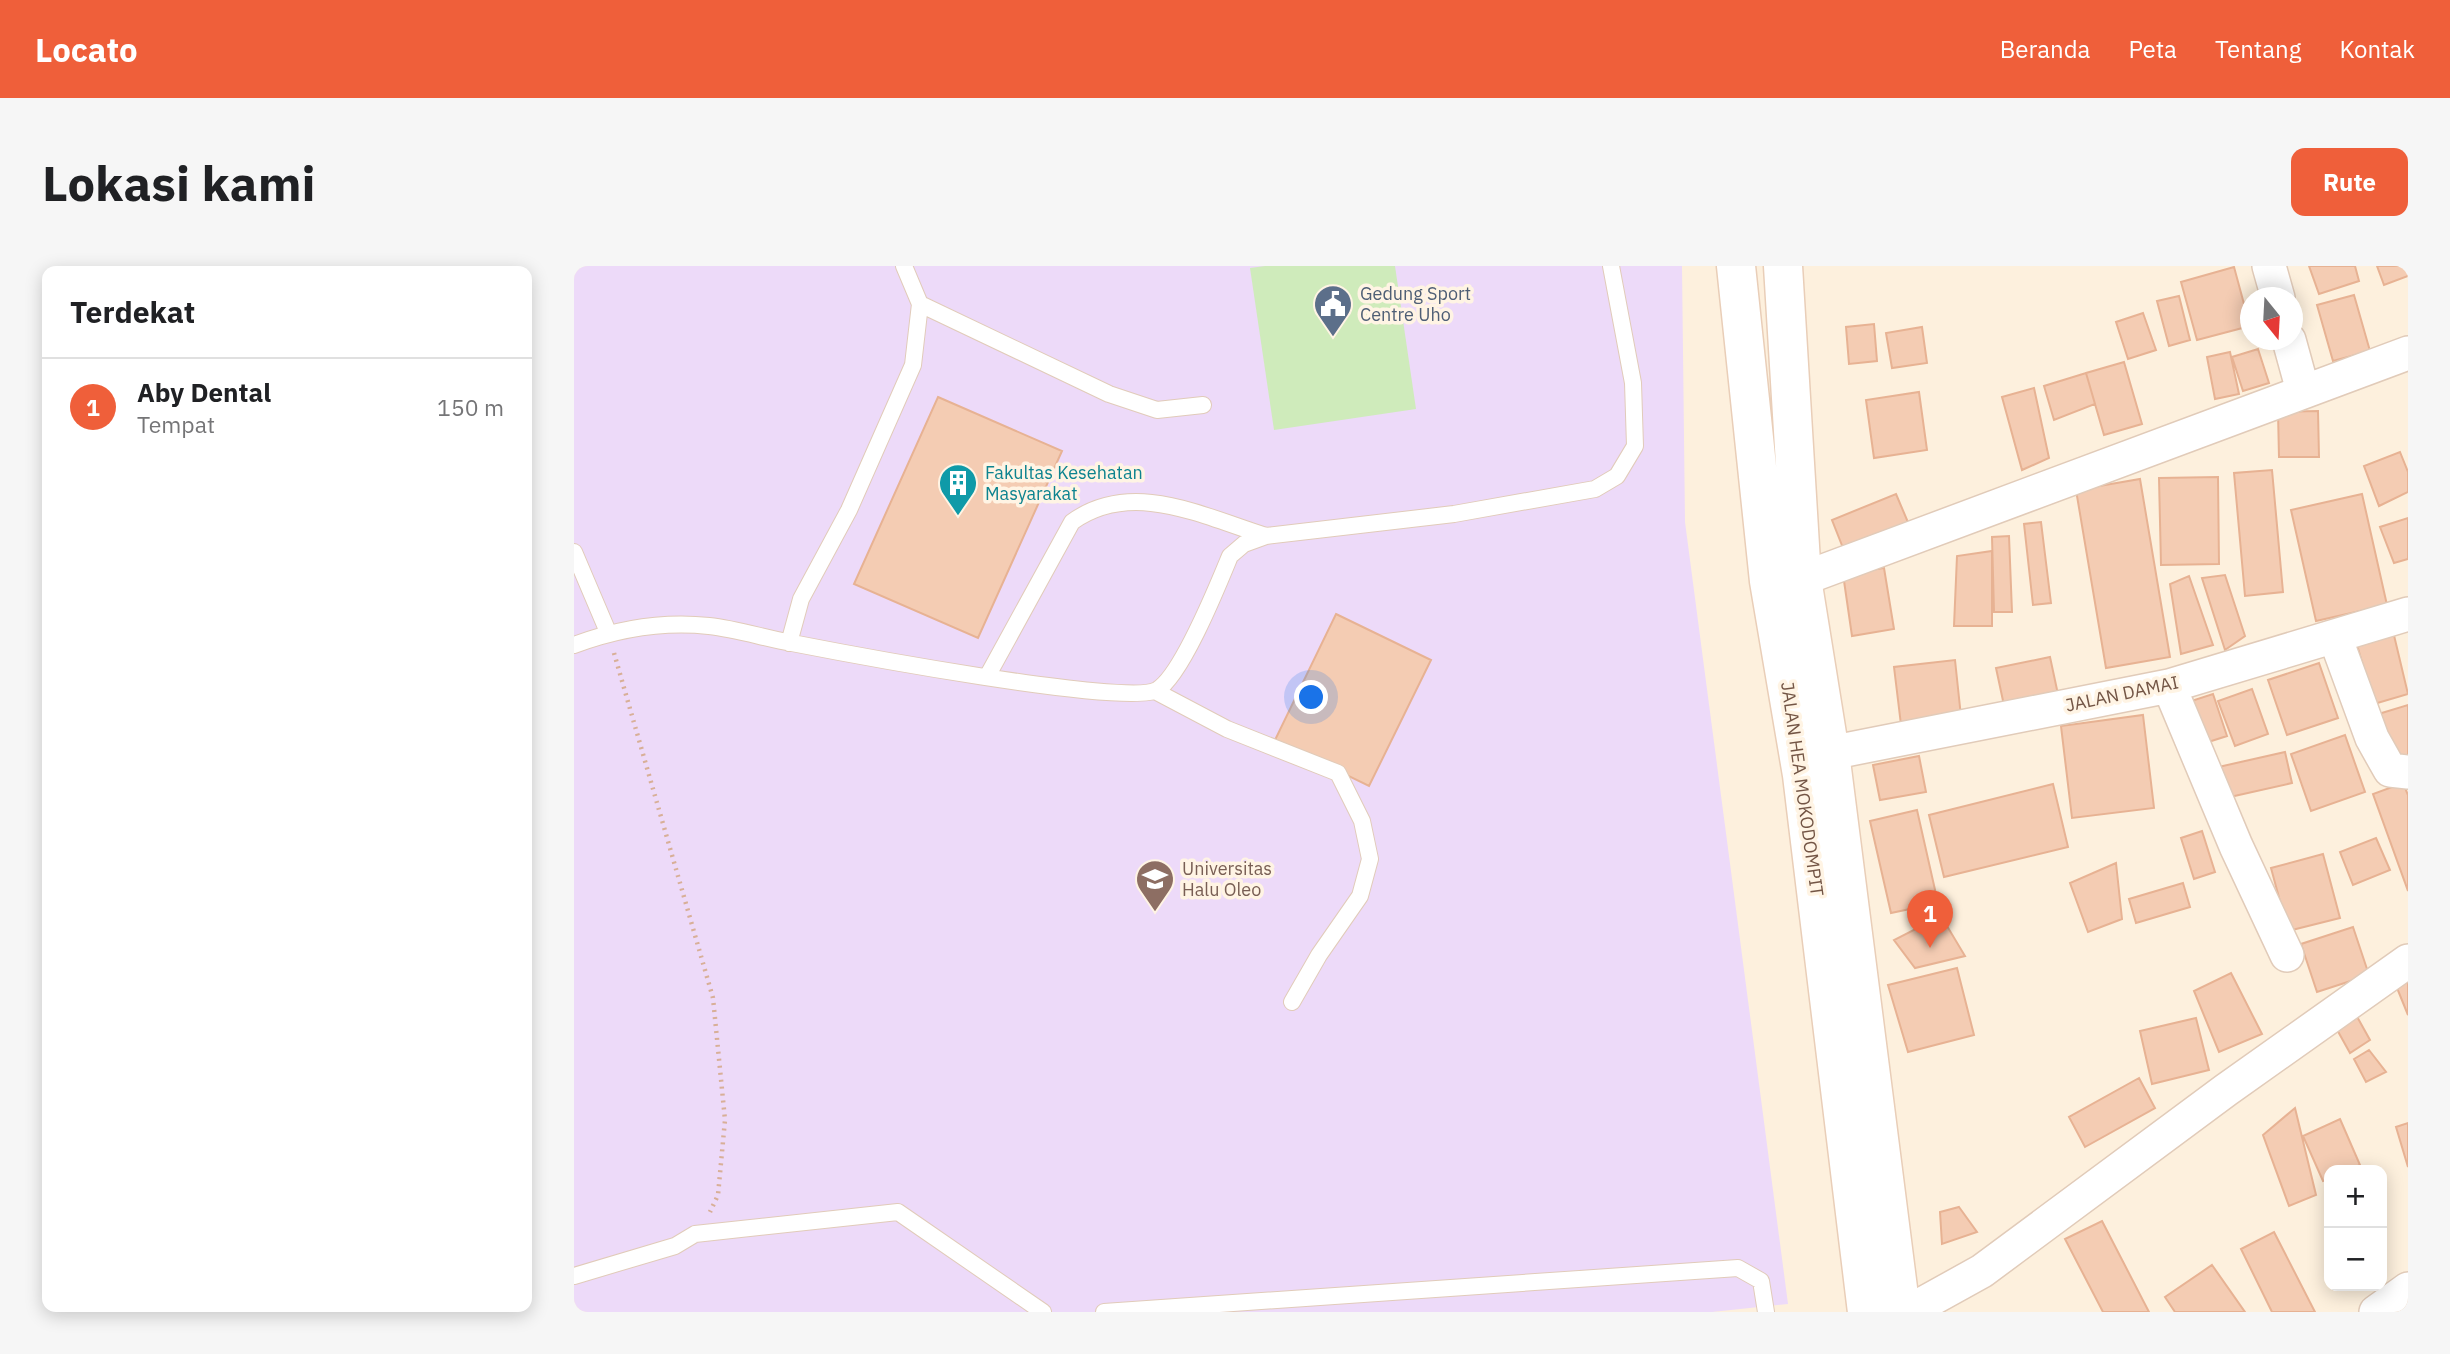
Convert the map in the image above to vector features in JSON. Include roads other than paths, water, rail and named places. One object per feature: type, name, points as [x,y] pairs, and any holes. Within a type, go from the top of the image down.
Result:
[{"type":"street","name":"JALAN HEA MOKODOMPIT","points":[[1736,266],[1769,581],[1804,789],[1838,1060],[1863,1148],[1901,1312]]},
{"type":"street","name":"JALAN HEA MOKODOMPIT","points":[[1783,266],[1802,579],[1830,753],[1863,1148],[1867,1312]]},
{"type":"street","points":[[2269,266],[2275,287]]},
{"type":"street","points":[[2292,350],[2303,391]]},
{"type":"street","points":[[1802,579],[2408,353]]},
{"type":"street","name":"JALAN DAMAI","points":[[1830,753],[2169,686],[2408,614]]},
{"type":"street","points":[[2335,637],[2372,738],[2389,770],[2408,772]]},
{"type":"street","points":[[2169,686],[2230,833],[2287,955]]},
{"type":"street","points":[[1908,1312],[1982,1271],[2226,1090],[2408,961]]},
{"type":"street","points":[[2376,1312],[2408,1289]]},
{"type":"lane","points":[[789,643],[801,599],[849,510],[913,365],[920,304],[904,266]]},
{"type":"lane","points":[[1155,691],[1165,684],[1180,660],[1230,556],[1244,544],[1265,536],[1454,514],[1595,489],[1617,476],[1635,446],[1633,383],[1611,266]]},
{"type":"lane","points":[[920,304],[1109,394],[1157,410],[1203,405]]},
{"type":"lane","points":[[988,676],[1072,522],[1090,510],[1109,502],[1144,501],[1265,536]]},
{"type":"lane","points":[[574,552],[608,632]]},
{"type":"lane","points":[[574,645],[608,632],[651,625],[708,626],[789,643],[1087,693],[1155,691],[1227,729],[1338,773],[1362,821],[1370,859],[1360,896],[1319,955],[1292,1002]]},
{"type":"lane","points":[[574,1276],[675,1246],[695,1234],[898,1212],[1044,1312]]},
{"type":"lane","points":[[1104,1312],[1738,1268],[1761,1281],[1766,1312]]},
{"type":"place","name":"Gedung Sport Centre Uho","points":[[1333,338]]},
{"type":"place","name":"Fakultas Kesehatan Masyarakat","points":[[958,517]]},
{"type":"place","name":"Universitas Halu Oleo","points":[[1155,913]]},
{"type":"place","name":"Aby Dental","points":[[1930,948]]}]
